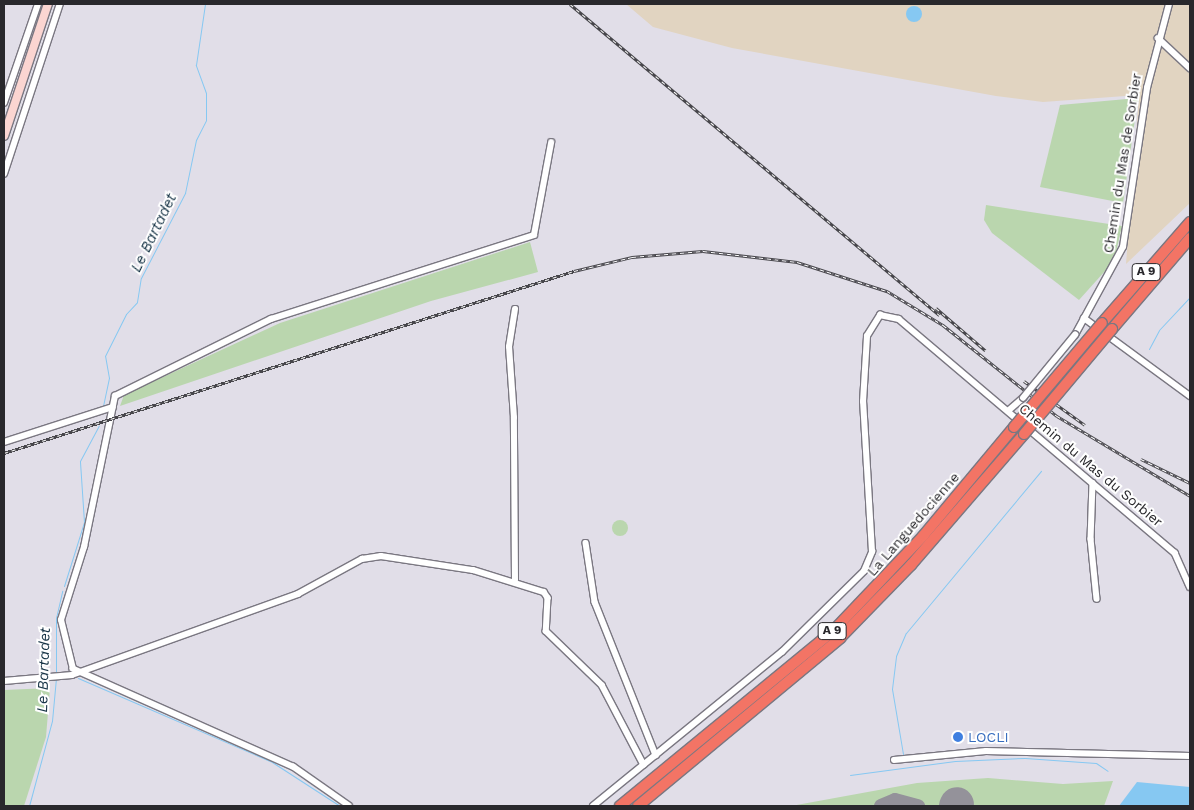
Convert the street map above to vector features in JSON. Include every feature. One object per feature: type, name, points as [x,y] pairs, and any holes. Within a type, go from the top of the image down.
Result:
[{"type":"highway","name":"La Languedocienne","points":[[620,806],[832,631],[923,536],[1102,323],[1190,222]]},
{"type":"highway","name":"La Languedocienne","points":[[638,806],[846,631],[1024,434],[1190,238]]},
{"type":"main road","points":[[4,136],[48,4]]},
{"type":"street","points":[[4,103],[38,4]]},
{"type":"street","points":[[4,174],[60,4]]},
{"type":"street","name":"Chemin du Mas de Sorbier","points":[[1084,318],[1123,247],[1132,172],[1158,38],[1169,4]]},
{"type":"street","points":[[1158,38],[1190,68]]},
{"type":"street","points":[[349,806],[294,767],[78,673],[63,641],[61,620],[84,547],[115,396],[271,319],[534,235],[551,143]]},
{"type":"street","points":[[515,309],[508,348],[514,418],[515,580]]},
{"type":"street","points":[[593,806],[782,652],[864,571],[872,552],[863,402],[871,324],[880,315],[899,319],[1008,411]]},
{"type":"street","points":[[1084,318],[1190,396]]},
{"type":"street","name":"Chemin du Mas du Sorbier","points":[[1084,318],[1075,335],[1023,398],[1008,411],[1175,553],[1190,587]]},
{"type":"street","points":[[4,442],[113,407]]},
{"type":"street","points":[[1093,483],[1091,539],[1097,599]]},
{"type":"street","points":[[586,543],[595,602],[656,755]]},
{"type":"street","points":[[4,681],[61,679],[298,594],[362,559],[381,556],[515,580],[548,598],[546,631],[602,685],[644,764]]},
{"type":"street","points":[[894,760],[986,751],[1190,756]]},
{"type":"shaded area","points":[[626,4],[1190,4],[1190,203],[1126,264],[1139,95],[1043,102],[996,96],[732,48],[653,27]]},
{"type":"green space","points":[[1138,98],[1123,203],[1040,187],[1060,105]]},
{"type":"green space","points":[[986,205],[1122,226],[1114,261],[1079,300],[992,233],[984,220]]},
{"type":"green space","points":[[530,242],[538,272],[431,301],[120,406],[124,395],[280,323]]},
{"type":"green space","points":[[617,520],[623,520],[628,525],[626,534],[617,536],[612,531],[612,525]]},
{"type":"green space","points":[[50,688],[46,737],[24,806],[4,806],[4,690]]},
{"type":"green space","points":[[988,778],[1063,784],[1113,781],[1104,806],[791,806],[917,783]]},
{"type":"water","points":[[914,6],[920,8],[922,14],[920,20],[914,22],[908,20],[906,14],[908,8]]},
{"type":"water","points":[[1137,782],[1190,787],[1190,806],[1119,806]]},
{"type":"waterway","name":"Le Bartadet","points":[[103,406],[109,378],[105,356],[126,314],[137,302],[141,278],[185,193],[196,140],[206,120],[206,93],[196,65],[205,4]]},
{"type":"waterway","points":[[1149,349],[1159,330],[1190,297]]},
{"type":"waterway","name":"Le Bartadet","points":[[64,586],[84,522],[80,461],[99,426]]},
{"type":"waterway","points":[[903,754],[892,689],[896,656],[906,633],[1041,471]]},
{"type":"waterway","name":"Le Bartadet","points":[[56,674],[56,618],[62,591]]},
{"type":"waterway","name":"Le Bartadet","points":[[29,806],[52,721],[56,678]]},
{"type":"waterway","points":[[78,678],[272,762],[340,806]]},
{"type":"waterway","points":[[850,775],[955,761],[1025,758],[1096,763],[1108,771]]},
{"type":"taxiway","points":[[881,806],[895,800],[918,806]]},
{"type":"railway","points":[[570,4],[939,315]]},
{"type":"railway","points":[[4,453],[574,271],[632,257],[703,251],[797,262],[887,291],[943,325],[1057,416],[1190,496]]},
{"type":"railway","points":[[936,308],[985,350]]},
{"type":"railway","points":[[1024,381],[1085,425]]},
{"type":"railway","points":[[1141,459],[1190,483]]},
{"type":"place","name":"LOCLI","points":[[958,737]]}]
